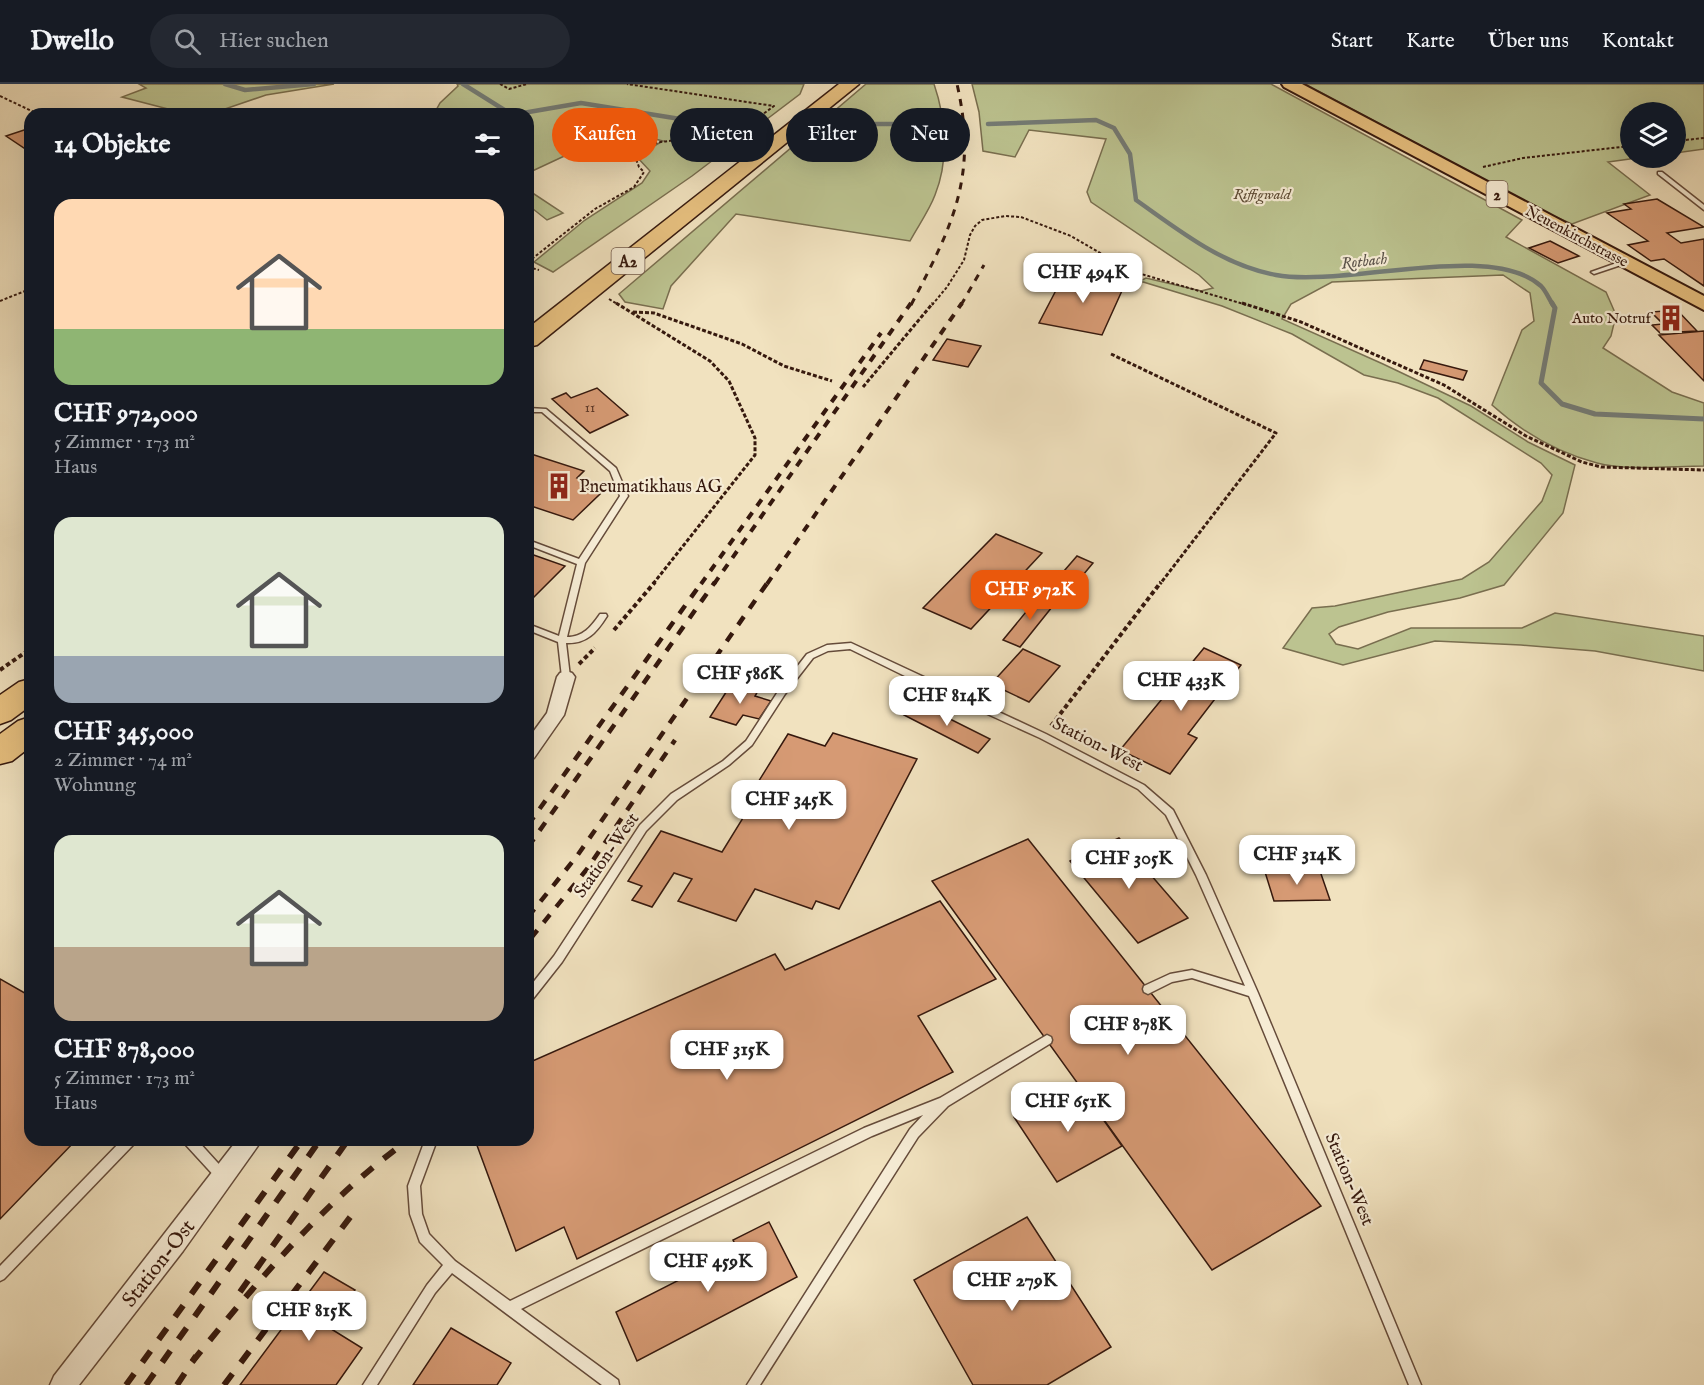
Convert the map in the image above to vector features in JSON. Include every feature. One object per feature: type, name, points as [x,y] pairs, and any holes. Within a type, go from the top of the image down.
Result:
[{"type":"highway","name":"A2","points":[[588,265],[824,84]]},
{"type":"highway","name":"A2","points":[[534,335],[850,84]]},
{"type":"highway","points":[[0,712],[24,694]]},
{"type":"highway","points":[[0,752],[24,734]]},
{"type":"main road","name":"Neuenkirchstrasse","points":[[1290,84],[1704,304]]},
{"type":"street","points":[[534,745],[555,715],[566,677]]},
{"type":"street","name":"Station-Ost","points":[[63,1385],[174,1244],[247,1146]]},
{"type":"lane","points":[[1660,173],[1704,208]]},
{"type":"lane","points":[[1594,272],[1625,262]]},
{"type":"lane","points":[[534,410],[544,410],[613,470],[624,496],[581,563],[562,641],[566,677]]},
{"type":"lane","points":[[534,544],[581,563]]},
{"type":"lane","points":[[534,629],[562,641],[579,640],[594,633],[603,616]]},
{"type":"lane","name":"Station-West","points":[[534,989],[558,958],[643,828],[674,797],[726,764],[749,743],[782,692],[810,656],[827,648],[851,646],[1043,736],[1141,787],[1170,813],[1201,875],[1253,993],[1415,1385]]},
{"type":"lane","points":[[1148,989],[1170,978],[1192,974],[1253,993]]},
{"type":"lane","points":[[510,1308],[868,1132],[944,1102],[1047,1040]]},
{"type":"lane","points":[[753,1385],[914,1133],[944,1102]]},
{"type":"lane","points":[[0,1275],[124,1146]]},
{"type":"lane","points":[[194,1146],[223,1178]]},
{"type":"lane","points":[[429,1146],[414,1186],[417,1214],[423,1238],[451,1265],[613,1385]]},
{"type":"lane","points":[[369,1385],[431,1289],[451,1265]]},
{"type":"path","points":[[500,84],[508,89],[519,88],[526,84]]},
{"type":"path","points":[[534,257],[587,214],[636,187],[644,172],[639,167],[633,151],[656,141],[724,143],[774,106],[627,84]]},
{"type":"path","points":[[0,96],[25,108]]},
{"type":"path","points":[[1686,140],[1704,138]]},
{"type":"path","points":[[1461,175],[1523,158],[1620,147]]},
{"type":"path","points":[[863,387],[947,287],[964,260],[970,235],[975,226],[982,220],[1005,216],[1021,217],[1071,236],[1131,271],[1301,322],[1413,370],[1444,385],[1526,436],[1582,462],[1601,467],[1638,470],[1704,470]]},
{"type":"path","points":[[534,269],[539,270]]},
{"type":"path","points":[[0,301],[24,291]]},
{"type":"path","points":[[607,636],[632,611],[755,455],[755,438],[729,381],[710,361],[609,298]]},
{"type":"path","points":[[632,312],[654,313],[742,344],[784,366],[832,381]]},
{"type":"path","points":[[1043,736],[1276,434],[1111,354]]},
{"type":"path","points":[[566,677],[599,644]]},
{"type":"path","points":[[0,670],[24,654]]},
{"type":"green space","points":[[139,84],[334,84],[266,95],[228,108],[164,108],[122,97],[146,88]]},
{"type":"green space","points":[[457,84],[804,84],[800,94],[774,114],[774,108],[670,108],[670,162],[710,162],[553,272],[534,262],[585,220],[642,183],[650,171],[642,162],[658,162],[658,144],[663,141],[658,140],[658,108],[552,108],[552,162],[534,170],[534,108],[437,108],[458,86]]},
{"type":"green space","points":[[866,84],[934,84],[940,108],[890,108],[890,162],[943,162],[933,201],[910,241],[736,214],[671,286],[663,309],[625,302],[619,294],[786,152],[786,162],[878,162],[878,108],[838,108]]},
{"type":"green space","name":"Riffigwald","points":[[972,84],[1271,84],[1522,220],[1506,237],[1606,292],[1616,315],[1611,336],[1603,348],[1672,392],[1704,403],[1704,466],[1635,467],[1609,465],[1582,459],[1541,440],[1515,424],[1492,405],[1522,330],[1534,321],[1530,293],[1503,275],[1332,282],[1291,304],[1282,319],[1471,406],[1528,442],[1575,465],[1563,513],[1504,585],[1460,598],[1388,612],[1339,627],[1329,634],[1336,644],[1358,649],[1411,628],[1522,628],[1555,613],[1704,636],[1704,671],[1595,651],[1521,645],[1435,641],[1343,665],[1283,648],[1312,608],[1335,606],[1462,579],[1489,562],[1542,501],[1552,475],[1541,463],[1438,398],[1398,383],[1364,375],[1292,334],[1222,306],[1140,281],[1146,278],[1201,291],[1213,288],[1199,275],[1091,202],[1087,192],[1106,139],[1029,130],[1015,157],[983,151],[979,112]]},
{"type":"green space","points":[[1305,84],[1704,84],[1704,149],[1686,152],[1686,102],[1620,102],[1620,160],[1608,162],[1650,195],[1572,224],[1549,214]]},
{"type":"green space","points":[[534,194],[563,213],[547,220],[534,210]]},
{"type":"building","points":[[24,130],[24,148],[6,136]]},
{"type":"building","points":[[1657,199],[1704,227],[1667,233],[1681,243],[1704,239],[1704,286],[1664,259],[1651,261],[1628,245],[1648,241],[1607,213],[1631,209],[1624,204]]},
{"type":"building","points":[[1550,241],[1579,256],[1558,263],[1529,248]]},
{"type":"building","points":[[1065,273],[1125,284],[1102,335],[1039,323]]},
{"type":"building","name":"Auto Notruf","points":[[1677,310],[1697,331],[1660,333],[1652,325],[1663,324],[1651,312]]},
{"type":"building","points":[[1704,331],[1704,381],[1659,335]]},
{"type":"building","points":[[947,339],[981,346],[968,367],[933,360]]},
{"type":"building","points":[[1424,360],[1467,371],[1463,380],[1420,369]]},
{"type":"building","points":[[597,388],[628,415],[590,433],[552,399],[566,393],[571,398]]},
{"type":"building","name":"Pneumatikhaus AG","points":[[534,455],[584,471],[577,478],[593,483],[586,489],[600,494],[573,520],[534,507]]},
{"type":"building","points":[[996,534],[1042,553],[971,629],[923,608]]},
{"type":"building","points":[[534,555],[565,566],[534,597]]},
{"type":"building","points":[[1077,556],[1093,563],[1062,600],[1045,593]]},
{"type":"building","points":[[1040,595],[1056,602],[1020,647],[1003,640]]},
{"type":"building","points":[[1204,648],[1241,665],[1188,734],[1197,738],[1170,774],[1120,750]]},
{"type":"building","points":[[1023,649],[1060,666],[1029,702],[991,684]]},
{"type":"building","points":[[732,683],[758,691],[755,696],[771,701],[759,719],[743,715],[736,725],[710,717]]},
{"type":"building","points":[[916,702],[990,739],[978,753],[904,715]]},
{"type":"building","points":[[833,733],[917,759],[839,909],[816,901],[812,909],[755,889],[736,921],[678,901],[692,879],[674,873],[652,907],[632,900],[642,886],[628,881],[661,831],[722,852],[743,818],[737,816],[788,734],[825,746]]},
{"type":"building","points":[[1119,838],[1188,918],[1138,943],[1070,861]]},
{"type":"building","points":[[1028,839],[1321,1206],[1212,1270],[932,881]]},
{"type":"building","points":[[1320,871],[1330,900],[1274,901],[1265,872]]},
{"type":"building","points":[[940,901],[996,979],[918,1016],[953,1072],[577,1259],[564,1227],[516,1251],[477,1146],[534,1146],[534,1060],[775,954],[785,970]]},
{"type":"building","points":[[0,979],[24,993],[24,1146],[70,1146],[0,1219]]},
{"type":"building","points":[[1078,1084],[1122,1146],[1057,1182],[1014,1117]]},
{"type":"building","points":[[1027,1217],[1111,1347],[1047,1385],[973,1385],[914,1280]]},
{"type":"building","points":[[769,1222],[797,1277],[637,1361],[616,1312],[738,1250],[733,1240]]},
{"type":"building","points":[[324,1272],[355,1290],[328,1327],[362,1348],[336,1385],[240,1385]]},
{"type":"building","points":[[451,1328],[511,1363],[497,1385],[413,1385]]},
{"type":"waterway","name":"Rotbach","points":[[225,84],[245,90],[314,84]]},
{"type":"waterway","name":"Rotbach","points":[[463,84],[501,108]]},
{"type":"waterway","name":"Rotbach","points":[[534,111],[581,103],[670,117]]},
{"type":"waterway","name":"Rotbach","points":[[988,124],[1096,120],[1114,128],[1130,154],[1136,200],[1202,245],[1256,270],[1276,275],[1305,277],[1415,268],[1488,267],[1518,273],[1541,286],[1553,305]]},
{"type":"waterway","name":"Rotbach","points":[[878,124],[890,124]]},
{"type":"waterway","name":"Rotbach","points":[[1552,303],[1555,308],[1541,383],[1562,404],[1595,414],[1704,419]]},
{"type":"railway","points":[[911,305],[939,250],[958,199],[965,146],[957,84]]},
{"type":"railway","points":[[961,305],[984,265]]},
{"type":"railway","points":[[714,584],[911,303]]},
{"type":"railway","points":[[767,584],[962,303]]},
{"type":"railway","points":[[701,584],[881,333]]},
{"type":"railway","points":[[534,817],[702,582]]},
{"type":"railway","points":[[534,838],[715,582]]},
{"type":"railway","points":[[534,910],[577,856],[768,582]]},
{"type":"railway","points":[[534,934],[587,869],[675,740]]},
{"type":"railway","points":[[126,1385],[298,1146]]},
{"type":"railway","points":[[146,1385],[316,1146]]},
{"type":"railway","points":[[240,1292],[344,1146]]},
{"type":"railway","points":[[192,1362],[267,1273],[320,1216],[348,1189],[400,1146]]},
{"type":"railway","points":[[224,1385],[351,1216]]},
{"type":"railway","points":[[192,1362],[196,1356]]},
{"type":"railway","points":[[177,1385],[192,1362]]},
{"type":"place","name":"Auto Notruf","points":[[1671,318]]},
{"type":"place","name":"Pneumatikhaus AG","points":[[559,486]]}]
